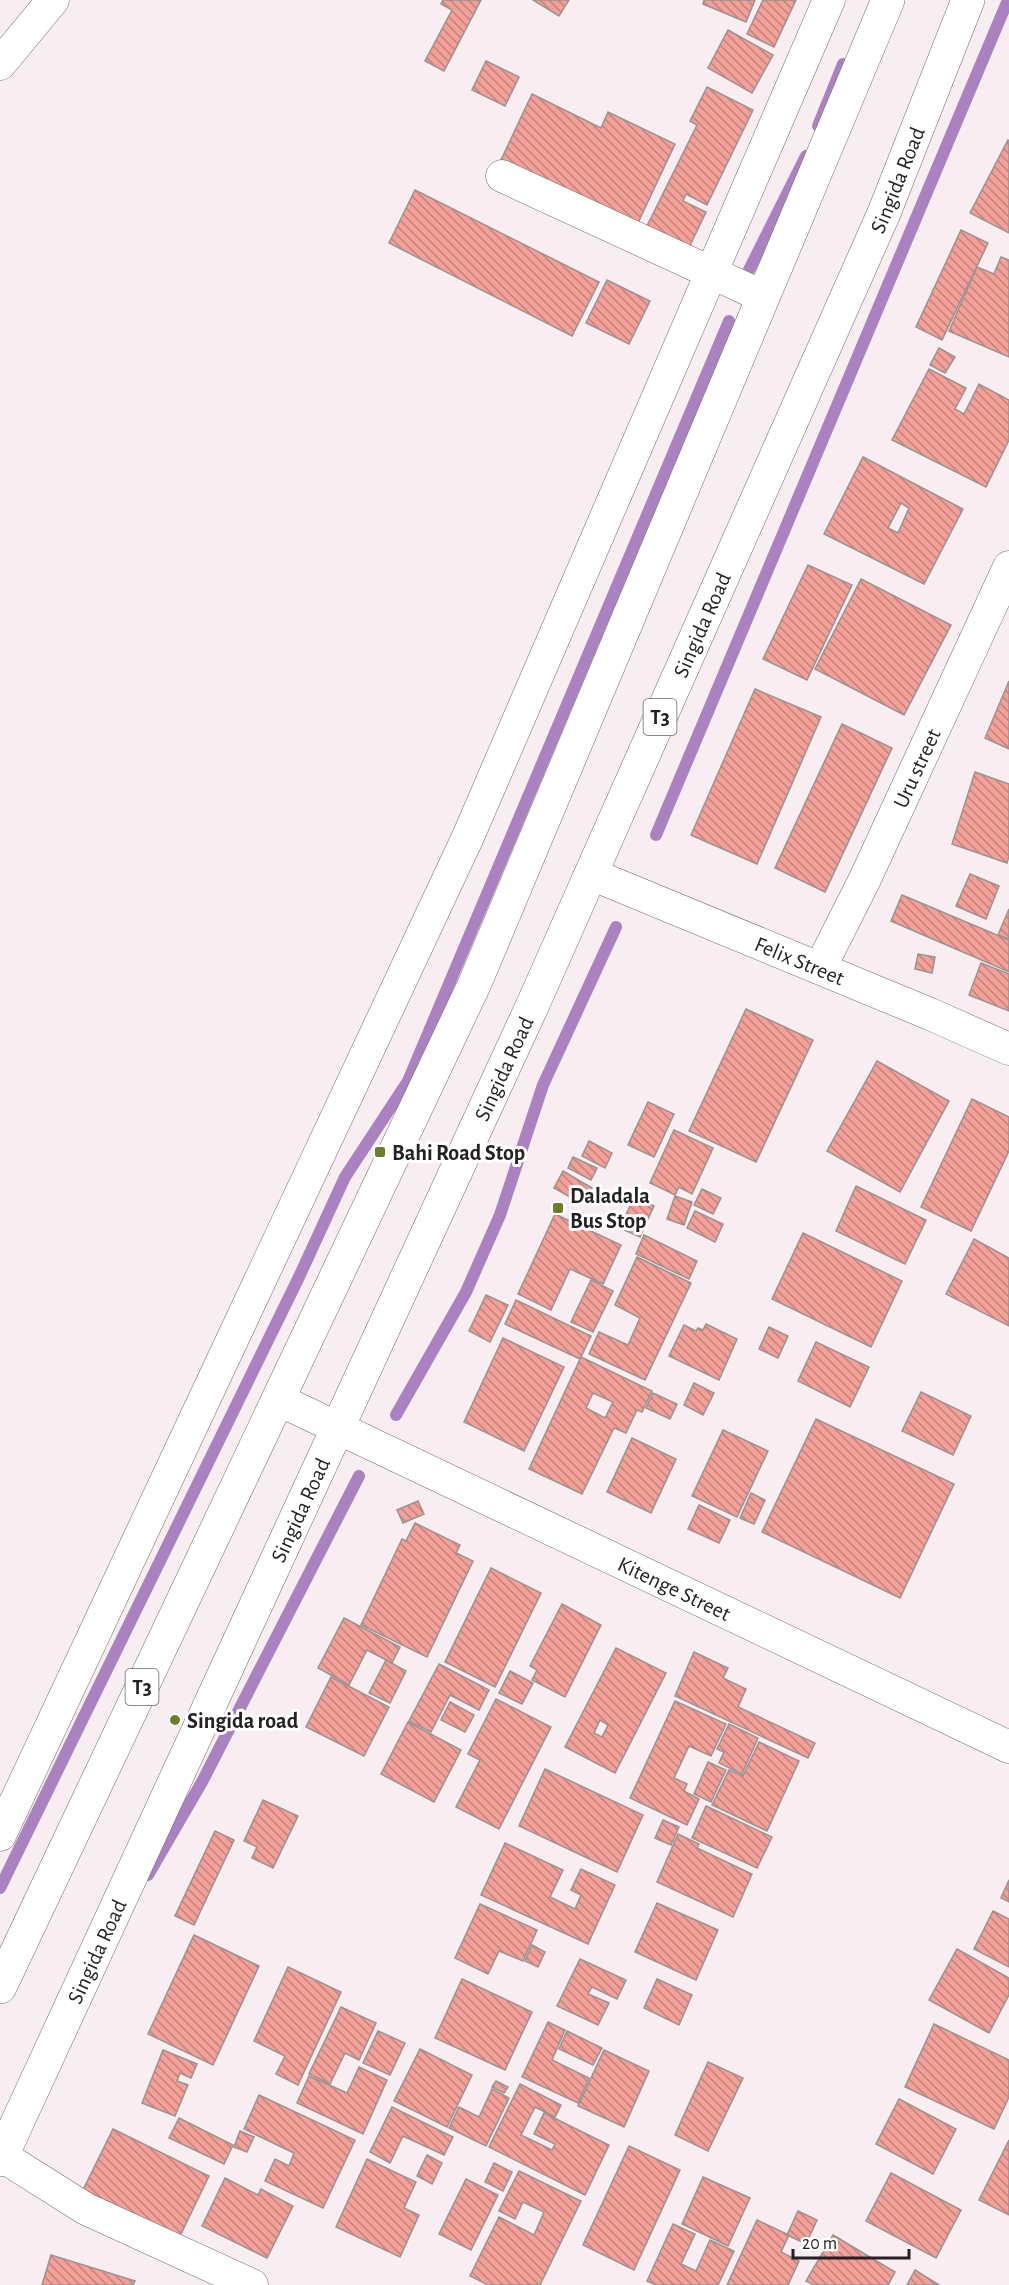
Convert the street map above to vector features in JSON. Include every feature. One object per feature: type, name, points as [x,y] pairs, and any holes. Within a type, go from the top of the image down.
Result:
[{"type":"highway","name":"T3","points":[[0,1987],[475,983],[888,0]]},
{"type":"highway","name":"Singida Road","points":[[1,2158],[339,1428],[591,874],[884,213],[968,0]]},
{"type":"street","points":[[0,64],[53,0]]},
{"type":"street","points":[[0,1835],[467,839],[829,0]]},
{"type":"street","points":[[502,176],[762,296]]},
{"type":"street","name":"Uru street","points":[[820,968],[869,870],[1009,567]]},
{"type":"street","name":"Felix Street","points":[[591,874],[1009,1049]]},
{"type":"street","name":"Kitenge Street","points":[[279,1400],[1009,1747]]},
{"type":"street","points":[[1,2158],[86,2209],[252,2285]]},
{"type":"building","points":[[443,0],[481,0],[444,71],[425,61],[452,10],[441,4]]},
{"type":"building","points":[[533,0],[569,0],[559,16]]},
{"type":"building","points":[[704,0],[755,0],[746,22],[703,4]]},
{"type":"building","points":[[763,0],[796,0],[774,47],[747,34]]},
{"type":"building","points":[[728,30],[773,55],[752,93],[708,68]]},
{"type":"building","points":[[486,61],[519,77],[505,106],[472,90]]},
{"type":"building","points":[[707,87],[753,110],[707,205],[686,194],[683,201],[706,212],[684,258],[642,236],[697,125],[690,121]]},
{"type":"building","points":[[532,94],[601,128],[608,112],[675,144],[637,225],[501,160]]},
{"type":"building","points":[[1009,141],[1009,233],[970,213]]},
{"type":"building","points":[[415,190],[599,282],[572,336],[389,243]]},
{"type":"building","points":[[961,230],[988,243],[942,340],[916,327]]},
{"type":"building","points":[[1001,257],[1009,260],[1009,357],[949,331],[977,267],[994,274]]},
{"type":"building","points":[[607,280],[650,301],[629,344],[586,323]]},
{"type":"building","points":[[939,348],[955,357],[945,373],[930,365]]},
{"type":"building","points":[[929,369],[966,388],[955,409],[964,414],[979,384],[1009,400],[1009,440],[986,487],[892,440]]},
{"type":"building","points":[[863,457],[963,509],[924,584],[824,534]],"holes":[[[901,503],[909,508],[898,533],[888,528]]]},
{"type":"building","points":[[808,565],[852,585],[807,680],[763,659]]},
{"type":"building","points":[[861,579],[951,625],[904,715],[815,669]]},
{"type":"building","points":[[1009,681],[1009,749],[985,738]]},
{"type":"building","points":[[755,689],[821,717],[757,864],[691,835]]},
{"type":"building","points":[[842,724],[892,748],[825,892],[775,868]]},
{"type":"building","points":[[975,772],[1009,784],[1009,856],[1007,863],[952,844]]},
{"type":"building","points":[[970,874],[999,886],[986,919],[956,906]]},
{"type":"building","points":[[902,895],[1009,940],[1009,972],[891,921]]},
{"type":"building","points":[[1009,909],[1009,939],[998,935]]},
{"type":"building","points":[[918,954],[935,957],[932,973],[915,969]]},
{"type":"building","points":[[981,963],[1009,974],[1009,1011],[969,995]]},
{"type":"building","points":[[746,1009],[813,1040],[756,1162],[689,1131]]},
{"type":"building","points":[[877,1061],[949,1101],[900,1192],[827,1151]]},
{"type":"building","points":[[972,1099],[1009,1117],[1009,1151],[971,1231],[921,1207]]},
{"type":"building","points":[[648,1102],[674,1114],[654,1157],[628,1145]]},
{"type":"building","points":[[674,1130],[713,1148],[692,1194],[679,1187],[675,1195],[650,1183]]},
{"type":"building","points":[[589,1141],[612,1153],[605,1168],[582,1156]]},
{"type":"building","points":[[573,1157],[597,1168],[591,1180],[568,1168]]},
{"type":"building","points":[[563,1171],[592,1188],[582,1204],[554,1188]]},
{"type":"building","points":[[856,1186],[926,1220],[905,1264],[836,1231]]},
{"type":"building","points":[[702,1189],[721,1198],[713,1214],[694,1205]]},
{"type":"building","points":[[675,1196],[692,1202],[684,1225],[667,1219]]},
{"type":"building","points":[[634,1197],[654,1206],[640,1237],[620,1228]]},
{"type":"building","points":[[695,1211],[723,1224],[715,1242],[687,1228]]},
{"type":"building","points":[[555,1214],[621,1245],[603,1284],[570,1269],[551,1310],[518,1294]]},
{"type":"building","points":[[803,1233],[902,1281],[871,1347],[772,1299]]},
{"type":"building","points":[[644,1235],[697,1261],[689,1279],[636,1254]]},
{"type":"building","points":[[974,1239],[1009,1258],[1009,1326],[946,1294]]},
{"type":"building","points":[[637,1257],[691,1283],[645,1380],[589,1354],[599,1332],[628,1345],[640,1318],[615,1305]]},
{"type":"building","points":[[591,1280],[613,1291],[593,1332],[571,1322]]},
{"type":"building","points":[[486,1295],[508,1305],[490,1342],[469,1331]]},
{"type":"building","points":[[516,1300],[591,1336],[580,1359],[505,1324]]},
{"type":"building","points":[[706,1324],[737,1339],[719,1380],[669,1356],[684,1325],[696,1331],[698,1328],[703,1330]]},
{"type":"building","points":[[769,1327],[788,1336],[778,1358],[759,1349]]},
{"type":"building","points":[[503,1338],[564,1367],[524,1451],[464,1422]]},
{"type":"building","points":[[816,1342],[869,1367],[850,1407],[798,1381]]},
{"type":"building","points":[[581,1357],[652,1391],[642,1412],[637,1410],[626,1433],[614,1428],[582,1494],[529,1469]],"holes":[[[593,1393],[613,1402],[605,1418],[586,1408]]]},
{"type":"building","points":[[694,1383],[714,1393],[703,1415],[684,1405]]},
{"type":"building","points":[[921,1392],[971,1416],[953,1455],[902,1431]]},
{"type":"building","points":[[653,1393],[677,1404],[670,1419],[646,1408]]},
{"type":"building","points":[[816,1419],[954,1484],[900,1598],[762,1532]]},
{"type":"building","points":[[723,1430],[768,1451],[737,1517],[692,1496]]},
{"type":"building","points":[[632,1438],[676,1459],[651,1513],[607,1492]]},
{"type":"building","points":[[751,1493],[765,1500],[754,1524],[740,1518]]},
{"type":"building","points":[[418,1501],[424,1514],[403,1523],[397,1510]]},
{"type":"building","points":[[699,1505],[730,1520],[719,1543],[688,1529]]},
{"type":"building","points":[[415,1523],[460,1545],[456,1553],[473,1561],[427,1657],[361,1625],[402,1539],[406,1541]]},
{"type":"building","points":[[491,1568],[541,1593],[495,1687],[445,1662]]},
{"type":"building","points":[[562,1604],[601,1625],[565,1697],[532,1680],[537,1670],[530,1666]]},
{"type":"building","points":[[344,1618],[400,1647],[392,1663],[367,1650],[349,1685],[318,1668]]},
{"type":"building","points":[[616,1648],[666,1673],[615,1773],[565,1747]],"holes":[[[600,1720],[608,1725],[602,1737],[594,1733]]]},
{"type":"building","points":[[694,1652],[728,1668],[723,1678],[746,1689],[738,1707],[815,1743],[808,1758],[675,1696]]},
{"type":"building","points":[[386,1660],[406,1671],[390,1703],[369,1693]]},
{"type":"building","points":[[439,1664],[489,1690],[479,1710],[450,1695],[431,1732],[409,1721]]},
{"type":"building","points":[[510,1671],[533,1683],[522,1704],[499,1693]]},
{"type":"building","points":[[331,1677],[389,1707],[364,1756],[306,1727]]},
{"type":"building","points":[[496,1699],[551,1727],[499,1829],[456,1807],[480,1760],[468,1754]]},
{"type":"building","points":[[675,1701],[726,1724],[711,1756],[689,1746],[674,1778],[687,1784],[684,1791],[699,1799],[687,1825],[630,1798]]},
{"type":"building","points":[[450,1702],[474,1715],[465,1732],[441,1720]]},
{"type":"building","points":[[408,1722],[461,1750],[434,1802],[381,1774]]},
{"type":"building","points":[[729,1724],[758,1738],[742,1774],[719,1763],[724,1752],[717,1749]]},
{"type":"building","points":[[759,1742],[799,1761],[767,1831],[712,1805],[729,1770],[743,1776]]},
{"type":"building","points":[[708,1762],[726,1770],[711,1802],[694,1794]]},
{"type":"building","points":[[545,1769],[643,1815],[617,1872],[519,1826]]},
{"type":"building","points":[[263,1800],[298,1816],[273,1868],[252,1858],[257,1847],[244,1841]]},
{"type":"building","points":[[706,1806],[772,1837],[757,1868],[692,1838]]},
{"type":"building","points":[[663,1820],[679,1827],[671,1845],[655,1838]]},
{"type":"building","points":[[215,1831],[234,1840],[194,1925],[175,1916]]},
{"type":"building","points":[[678,1834],[699,1844],[697,1848],[752,1874],[733,1917],[657,1882]]},
{"type":"building","points":[[505,1843],[563,1870],[550,1897],[575,1909],[581,1895],[571,1890],[581,1869],[615,1885],[588,1944],[481,1895]]},
{"type":"building","points":[[1009,1880],[1009,1902],[1001,1898]]},
{"type":"building","points":[[657,1903],[718,1930],[696,1980],[635,1952]]},
{"type":"building","points":[[480,1904],[537,1930],[523,1961],[499,1951],[488,1974],[455,1958]]},
{"type":"building","points":[[993,1911],[1009,1919],[1009,1967],[974,1949]]},
{"type":"building","points":[[194,1935],[259,1966],[213,2065],[148,2034]]},
{"type":"building","points":[[532,1945],[545,1952],[538,1967],[525,1961]]},
{"type":"building","points":[[957,1949],[1009,1978],[1009,1995],[989,2033],[929,2000]]},
{"type":"building","points":[[580,1959],[626,1980],[617,1999],[592,1987],[588,1994],[609,2003],[598,2025],[557,2006]]},
{"type":"building","points":[[288,1967],[341,1992],[298,2085],[276,2074],[285,2056],[254,2041]]},
{"type":"building","points":[[462,1979],[532,2012],[505,2070],[435,2038]]},
{"type":"building","points":[[657,1979],[692,1995],[679,2025],[644,2008]]},
{"type":"building","points":[[341,2007],[376,2023],[359,2060],[345,2053],[330,2084],[309,2074]]},
{"type":"building","points":[[548,2022],[565,2030],[552,2060],[589,2078],[578,2103],[522,2077]]},
{"type":"building","points":[[934,2024],[1009,2060],[1009,2097],[994,2129],[905,2087]]},
{"type":"building","points":[[378,2031],[405,2043],[390,2075],[363,2063]]},
{"type":"building","points":[[567,2031],[602,2048],[593,2065],[559,2049]]},
{"type":"building","points":[[420,2049],[472,2075],[447,2127],[394,2101]]},
{"type":"building","points":[[163,2050],[197,2064],[191,2078],[180,2073],[177,2081],[188,2085],[175,2116],[142,2103]]},
{"type":"building","points":[[604,2050],[649,2071],[624,2127],[578,2106]]},
{"type":"building","points":[[708,2062],[743,2078],[708,2151],[675,2135]]},
{"type":"building","points":[[359,2067],[387,2080],[363,2134],[297,2103],[309,2076],[347,2093]]},
{"type":"building","points":[[496,2081],[508,2087],[504,2093],[492,2087]]},
{"type":"building","points":[[520,2084],[561,2105],[555,2117],[535,2107],[521,2135],[552,2150],[555,2144],[534,2134],[544,2113],[609,2145],[585,2195],[489,2147]]},
{"type":"building","points":[[492,2089],[509,2098],[486,2146],[449,2128],[459,2107],[479,2117]]},
{"type":"building","points":[[259,2095],[355,2140],[323,2208],[265,2181],[275,2159],[289,2166],[294,2153],[244,2129]]},
{"type":"building","points":[[899,2099],[956,2129],[933,2174],[876,2144]]},
{"type":"building","points":[[392,2107],[453,2137],[444,2155],[403,2136],[390,2163],[370,2152]]},
{"type":"building","points":[[179,2118],[233,2145],[224,2164],[169,2138]]},
{"type":"building","points":[[113,2129],[209,2176],[180,2236],[83,2190]]},
{"type":"building","points":[[240,2131],[254,2137],[247,2152],[234,2147]]},
{"type":"building","points":[[1009,2140],[1009,2215],[979,2200]]},
{"type":"building","points":[[629,2146],[680,2170],[634,2270],[583,2245]]},
{"type":"building","points":[[427,2155],[442,2163],[432,2184],[417,2176]]},
{"type":"building","points":[[367,2159],[416,2182],[404,2208],[419,2215],[400,2257],[336,2227]]},
{"type":"building","points":[[494,2163],[512,2172],[503,2191],[485,2182]]},
{"type":"building","points":[[519,2171],[581,2201],[540,2285],[488,2285],[470,2276],[499,2217],[534,2235],[544,2212],[523,2202],[515,2219],[499,2211]]},
{"type":"building","points":[[891,2173],[961,2210],[936,2258],[866,2221]]},
{"type":"building","points":[[703,2177],[750,2198],[728,2246],[682,2224]]},
{"type":"building","points":[[225,2178],[258,2195],[261,2189],[293,2206],[267,2258],[202,2226]]},
{"type":"building","points":[[466,2179],[498,2195],[471,2250],[439,2234]]},
{"type":"building","points":[[798,2211],[817,2220],[806,2244],[787,2235]]},
{"type":"building","points":[[757,2220],[789,2235],[781,2252],[799,2261],[788,2285],[727,2285]]},
{"type":"building","points":[[673,2224],[695,2234],[681,2264],[696,2271],[710,2240],[734,2251],[718,2285],[656,2285],[647,2281]]},
{"type":"building","points":[[833,2235],[895,2272],[888,2285],[814,2285],[806,2281]]},
{"type":"building","points":[[51,2255],[135,2281],[133,2285],[42,2285]]},
{"type":"building","points":[[915,2270],[939,2285],[907,2285]]},
{"type":"waterway","points":[[656,835],[1008,0]]},
{"type":"waterway","points":[[818,126],[843,64]]},
{"type":"waterway","points":[[749,270],[806,156]]},
{"type":"waterway","points":[[0,1888],[299,1277],[345,1177],[408,1081],[729,321]]},
{"type":"waterway","points":[[396,1415],[466,1292],[500,1215],[543,1085],[616,927]]},
{"type":"waterway","points":[[148,1875],[202,1782],[359,1476]]},
{"type":"place","name":"Bahi Road Stop","points":[[380,1152]]},
{"type":"place","name":"Daladala Bus Stop","points":[[558,1208]]},
{"type":"place","name":"Singida road","points":[[175,1720]]}]
